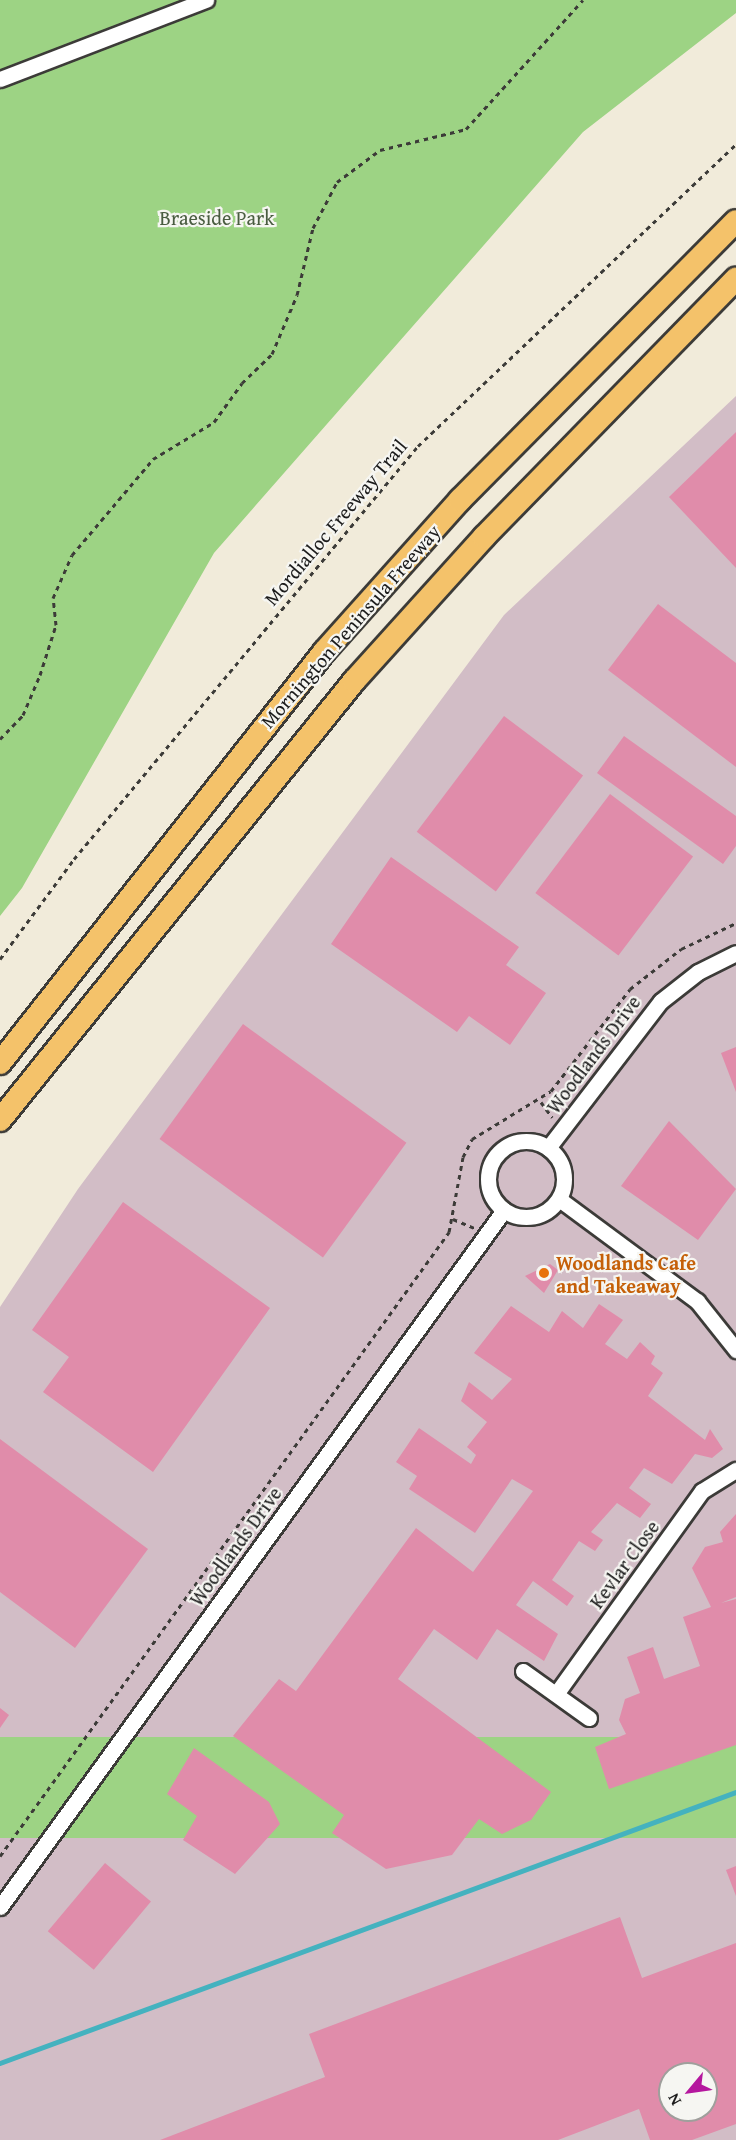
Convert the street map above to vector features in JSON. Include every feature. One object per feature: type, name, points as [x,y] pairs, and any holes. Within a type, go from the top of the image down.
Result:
[{"type":"highway","name":"Mornington Peninsula Freeway","points":[[0,1063],[324,652],[460,500],[736,221]]},
{"type":"highway","name":"Mornington Peninsula Freeway","points":[[0,1120],[354,681],[483,537],[736,279]]},
{"type":"highway","points":[[0,1046],[235,753],[324,652]]},
{"type":"street","points":[[0,79],[206,0]]},
{"type":"street","name":"Woodlands Drive","points":[[548,1148],[661,1000],[698,972],[736,953]]},
{"type":"street","points":[[526,1141],[548,1148],[562,1166],[559,1199],[529,1218],[504,1210],[490,1194],[487,1179],[494,1156],[526,1141]]},
{"type":"street","points":[[559,1199],[697,1301],[736,1350]]},
{"type":"street","name":"Woodlands Drive","points":[[0,1906],[504,1210]]},
{"type":"street","name":"Kevlar Close","points":[[556,1694],[702,1491],[736,1470]]},
{"type":"street","points":[[523,1671],[589,1718]]},
{"type":"path","points":[[0,739],[24,715],[40,675],[56,625],[53,598],[72,555],[153,459],[214,422],[242,383],[272,354],[297,295],[313,228],[337,182],[380,150],[466,129],[583,0]]},
{"type":"path","name":"Mordialloc Freeway Trail","points":[[0,959],[81,850],[418,446],[736,144]]},
{"type":"path","points":[[0,1856],[438,1249],[453,1219],[463,1157],[472,1139],[541,1102],[630,989],[681,949],[736,923]]},
{"type":"path","points":[[541,1102],[562,1130]]},
{"type":"path","points":[[453,1219],[487,1233]]},
{"type":"shaded area","points":[[736,396],[736,2140],[0,2140],[0,1307],[78,1189],[504,615]]},
{"type":"green space","name":"Braeside Park","points":[[0,0],[736,0],[736,13],[583,132],[214,553],[22,888],[0,916]]},
{"type":"green space","points":[[0,1737],[736,1737],[736,1838],[0,1838]]},
{"type":"building","points":[[736,432],[736,568],[669,497]]},
{"type":"building","points":[[658,604],[736,663],[736,767],[608,670]]},
{"type":"building","points":[[504,716],[583,776],[496,891],[417,832]]},
{"type":"building","points":[[624,736],[736,816],[736,846],[723,864],[597,773]]},
{"type":"building","points":[[610,794],[693,857],[618,956],[535,893]]},
{"type":"building","points":[[391,857],[519,947],[506,965],[546,993],[510,1045],[469,1016],[457,1032],[331,944]]},
{"type":"building","points":[[243,1024],[406,1143],[323,1258],[160,1139]]},
{"type":"building","points":[[736,1047],[736,1092],[721,1053]]},
{"type":"building","points":[[669,1121],[736,1189],[698,1240],[621,1186]]},
{"type":"building","points":[[123,1202],[270,1308],[153,1472],[43,1392],[69,1357],[32,1330]]},
{"type":"building","points":[[550,1264],[558,1270],[544,1293],[525,1276]]},
{"type":"building","points":[[599,1304],[623,1320],[605,1344],[627,1359],[640,1342],[655,1356],[651,1364],[663,1373],[648,1396],[705,1440],[710,1429],[723,1449],[712,1458],[695,1454],[672,1484],[644,1468],[629,1488],[651,1504],[640,1518],[617,1503],[591,1532],[603,1540],[595,1551],[579,1541],[552,1580],[574,1596],[567,1606],[533,1581],[516,1605],[558,1634],[544,1661],[497,1629],[477,1660],[434,1629],[398,1679],[551,1792],[531,1820],[502,1834],[479,1819],[452,1855],[386,1869],[332,1833],[344,1815],[233,1736],[279,1679],[296,1691],[416,1528],[473,1572],[533,1491],[512,1479],[475,1533],[409,1489],[417,1476],[396,1462],[419,1428],[471,1464],[476,1455],[467,1447],[487,1422],[461,1401],[469,1382],[492,1400],[512,1379],[474,1353],[511,1306],[549,1332],[562,1311],[583,1328]]},
{"type":"building","points":[[0,1439],[148,1549],[75,1648],[0,1592]]},
{"type":"building","points":[[736,1514],[736,1597],[721,1603],[736,1599],[736,1745],[609,1789],[595,1747],[626,1734],[619,1720],[625,1699],[640,1693],[627,1657],[653,1647],[664,1679],[700,1666],[683,1617],[711,1607],[692,1568],[705,1547],[723,1542],[720,1532]]},
{"type":"building","points":[[0,1708],[9,1715],[0,1728]]},
{"type":"building","points":[[194,1748],[269,1802],[280,1824],[235,1874],[183,1840],[197,1816],[167,1794]]},
{"type":"building","points":[[105,1863],[151,1902],[94,1970],[48,1931]]},
{"type":"building","points":[[736,1866],[736,1896],[726,1870]]},
{"type":"building","points":[[620,1917],[642,1978],[736,1943],[736,2124],[692,2140],[650,2140],[639,2109],[558,2140],[160,2140],[325,2077],[309,2034]]},
{"type":"waterway","points":[[0,2063],[736,1792]]},
{"type":"place","name":"Woodlands Cafe and Takeaway","points":[[544,1273]]}]
